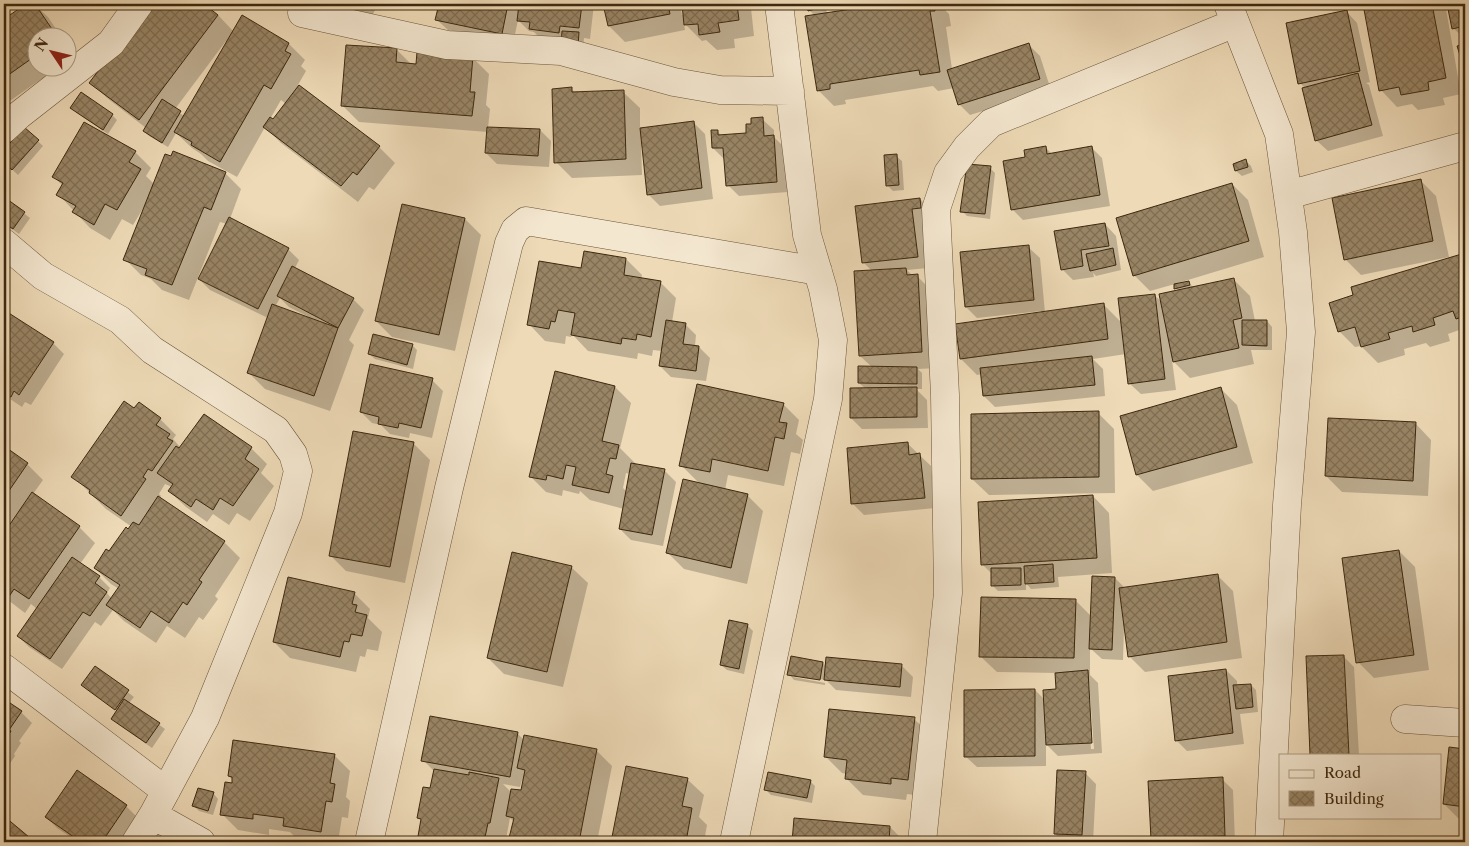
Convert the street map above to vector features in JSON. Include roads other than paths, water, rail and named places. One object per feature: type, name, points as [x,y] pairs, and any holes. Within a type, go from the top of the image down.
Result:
[{"type":"street","points":[[4,129],[111,43],[138,4]]},
{"type":"street","points":[[734,842],[828,399],[833,340],[823,289],[807,234],[779,4]]},
{"type":"street","points":[[302,13],[447,44],[561,51],[674,82],[720,90],[790,91]]},
{"type":"street","points":[[922,842],[948,593],[945,395],[936,209],[948,173],[967,147],[991,123],[1232,14],[1279,134],[1293,232],[1301,332],[1287,504],[1269,842]]},
{"type":"street","points":[[1288,196],[1465,146]]},
{"type":"street","points":[[369,842],[449,488],[509,243],[515,230],[526,221],[818,271]]},
{"type":"street","points":[[4,243],[43,276],[120,320],[152,350],[276,430],[293,454],[298,471],[288,513],[205,718],[153,815],[136,842]]},
{"type":"street","points":[[4,668],[166,791]]},
{"type":"street","points":[[1405,719],[1465,723]]},
{"type":"street","points":[[153,815],[201,842]]}]
